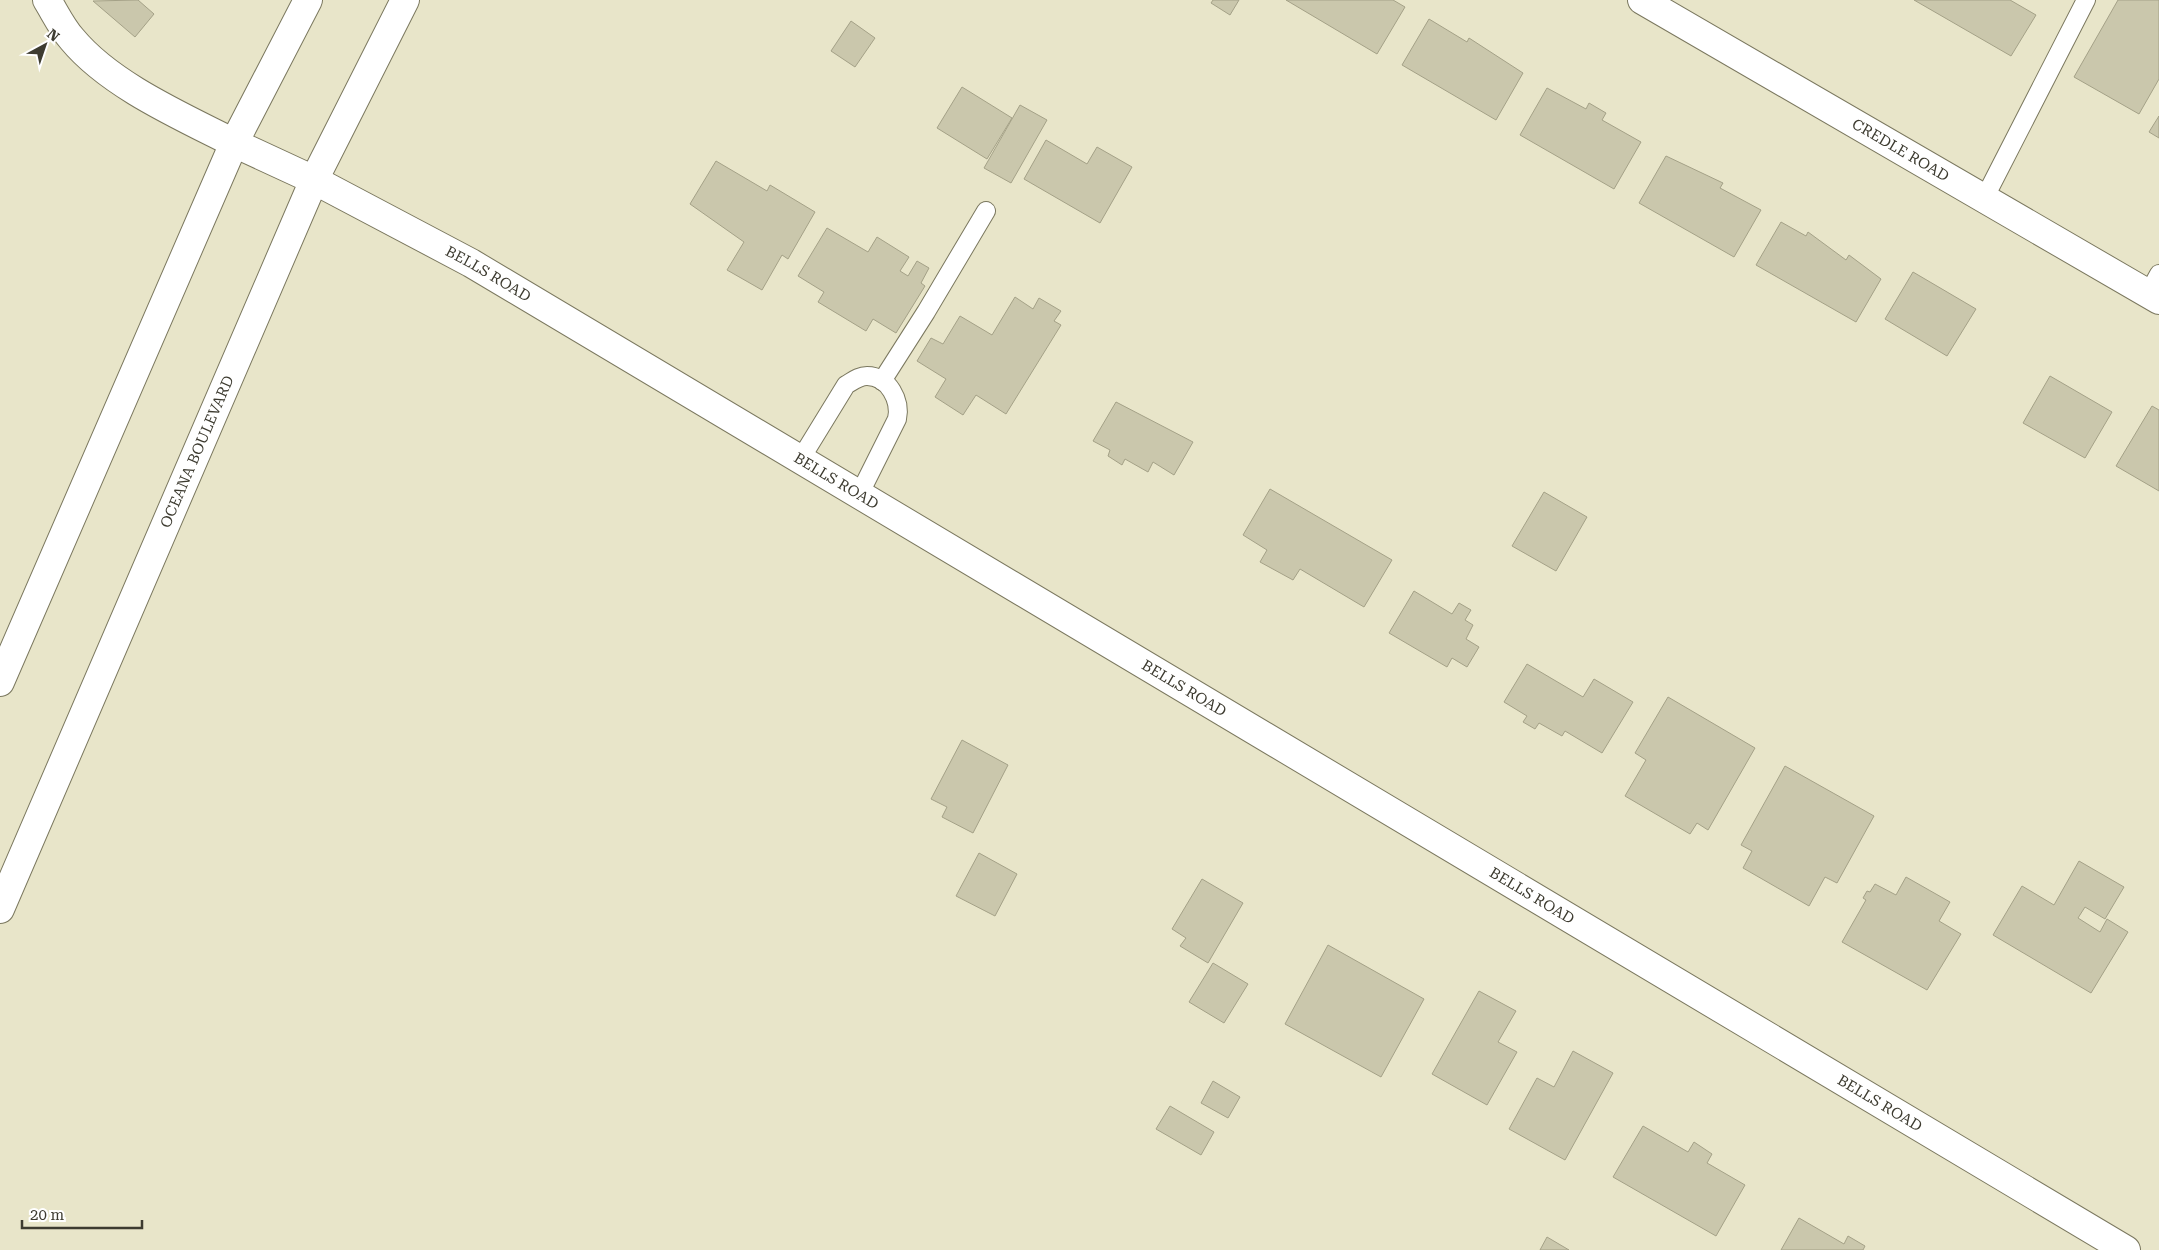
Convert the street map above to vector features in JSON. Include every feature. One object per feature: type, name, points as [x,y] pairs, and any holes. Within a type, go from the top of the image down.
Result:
[{"type":"street","name":"BELLS ROAD","points":[[47,0],[72,39],[105,72],[175,114],[314,180],[471,263],[2126,1250]]},
{"type":"street","points":[[0,682],[234,142],[308,0]]},
{"type":"street","name":"OCEANA BOULEVARD","points":[[0,909],[314,180],[405,0]]},
{"type":"street","name":"CREDLE ROAD","points":[[1642,0],[1984,199],[2155,290]]},
{"type":"lane","points":[[1984,199],[2086,0]]},
{"type":"lane","points":[[882,381],[986,211]]},
{"type":"lane","points":[[800,460],[846,386],[857,378],[869,376],[882,381],[895,396],[899,410],[897,420],[859,495]]},
{"type":"building","points":[[138,0],[154,14],[135,37],[93,1]]},
{"type":"building","points":[[1213,0],[1239,0],[1230,15],[1211,3]]},
{"type":"building","points":[[1286,0],[1393,0],[1405,7],[1377,54]]},
{"type":"building","points":[[1914,0],[2010,0],[2036,15],[2011,56]]},
{"type":"building","points":[[2118,0],[2159,0],[2159,79],[2139,114],[2074,77]]},
{"type":"building","points":[[1429,19],[1467,42],[1469,38],[1523,73],[1496,120],[1402,65]]},
{"type":"building","points":[[851,21],[875,38],[855,67],[831,51]]},
{"type":"building","points":[[962,87],[1012,118],[987,159],[937,128]]},
{"type":"building","points":[[1547,88],[1586,109],[1589,103],[1606,113],[1602,120],[1641,142],[1614,189],[1520,135]]},
{"type":"building","points":[[1020,105],[1047,120],[1011,183],[984,168]]},
{"type":"building","points":[[2159,116],[2159,138],[2149,132]]},
{"type":"building","points":[[1046,140],[1087,164],[1097,147],[1132,167],[1100,223],[1024,179]]},
{"type":"building","points":[[1666,156],[1723,183],[1720,188],[1761,210],[1734,257],[1639,203]]},
{"type":"building","points":[[716,161],[767,191],[770,185],[815,212],[788,259],[782,255],[762,290],[727,270],[744,242],[690,204]]},
{"type":"building","points":[[1781,222],[1806,236],[1808,232],[1846,260],[1849,255],[1881,279],[1856,322],[1756,265]]},
{"type":"building","points":[[827,228],[868,252],[877,237],[909,257],[900,271],[908,276],[917,261],[929,268],[921,283],[925,286],[896,333],[873,319],[866,331],[818,302],[824,292],[798,276]]},
{"type":"building","points":[[1913,272],[1976,309],[1947,356],[1885,319]]},
{"type":"building","points":[[1015,297],[1033,309],[1039,298],[1061,311],[1054,321],[1061,325],[1006,414],[976,395],[963,415],[935,397],[946,379],[917,361],[931,338],[943,344],[960,316],[992,335]]},
{"type":"building","points":[[2050,376],[2112,412],[2085,458],[2023,423]]},
{"type":"building","points":[[1116,402],[1193,442],[1174,475],[1153,462],[1148,472],[1125,459],[1122,465],[1108,456],[1110,450],[1093,441]]},
{"type":"building","points":[[2152,406],[2159,410],[2159,491],[2116,466]]},
{"type":"building","points":[[1270,489],[1392,560],[1364,607],[1300,569],[1293,580],[1260,562],[1267,550],[1243,535]]},
{"type":"building","points":[[1544,492],[1587,517],[1556,571],[1512,546]]},
{"type":"building","points":[[1414,591],[1452,614],[1459,603],[1471,610],[1465,620],[1473,625],[1466,639],[1479,647],[1467,667],[1452,658],[1447,667],[1389,633]]},
{"type":"building","points":[[1527,664],[1583,697],[1594,679],[1633,702],[1602,753],[1565,731],[1562,736],[1539,723],[1535,729],[1523,722],[1527,716],[1504,702]]},
{"type":"building","points":[[1668,697],[1755,748],[1708,830],[1697,823],[1690,834],[1625,796],[1646,760],[1635,753]]},
{"type":"building","points":[[962,740],[1008,765],[973,833],[942,817],[947,807],[931,799]]},
{"type":"building","points":[[1785,766],[1874,816],[1837,883],[1825,877],[1809,906],[1743,868],[1752,851],[1741,845]]},
{"type":"building","points":[[979,853],[1017,874],[995,916],[956,896]]},
{"type":"building","points":[[2079,861],[2124,887],[2105,919],[2085,907],[2078,918],[2100,932],[2107,919],[2128,932],[2091,993],[1993,935],[2022,886],[2054,905]]},
{"type":"building","points":[[1906,877],[1950,902],[1939,921],[1961,934],[1927,990],[1842,942],[1866,900],[1863,898],[1867,891],[1870,892],[1875,884],[1896,895]]},
{"type":"building","points":[[1202,879],[1243,903],[1208,963],[1180,946],[1186,938],[1172,929]]},
{"type":"building","points":[[1328,945],[1424,999],[1381,1077],[1285,1024]]},
{"type":"building","points":[[1213,963],[1248,984],[1224,1023],[1189,1002]]},
{"type":"building","points":[[1479,991],[1516,1011],[1498,1042],[1517,1052],[1487,1105],[1432,1074]]},
{"type":"building","points":[[1573,1051],[1613,1073],[1565,1160],[1509,1129],[1537,1078],[1554,1087]]},
{"type":"building","points":[[1213,1081],[1240,1097],[1228,1118],[1201,1103]]},
{"type":"building","points":[[1170,1106],[1214,1132],[1201,1155],[1156,1129]]},
{"type":"building","points":[[1643,1126],[1688,1152],[1694,1142],[1712,1154],[1707,1163],[1745,1185],[1716,1236],[1613,1177]]},
{"type":"building","points":[[1799,1218],[1844,1244],[1848,1236],[1865,1246],[1863,1250],[1781,1250]]},
{"type":"building","points":[[1547,1237],[1569,1250],[1540,1250]]}]
